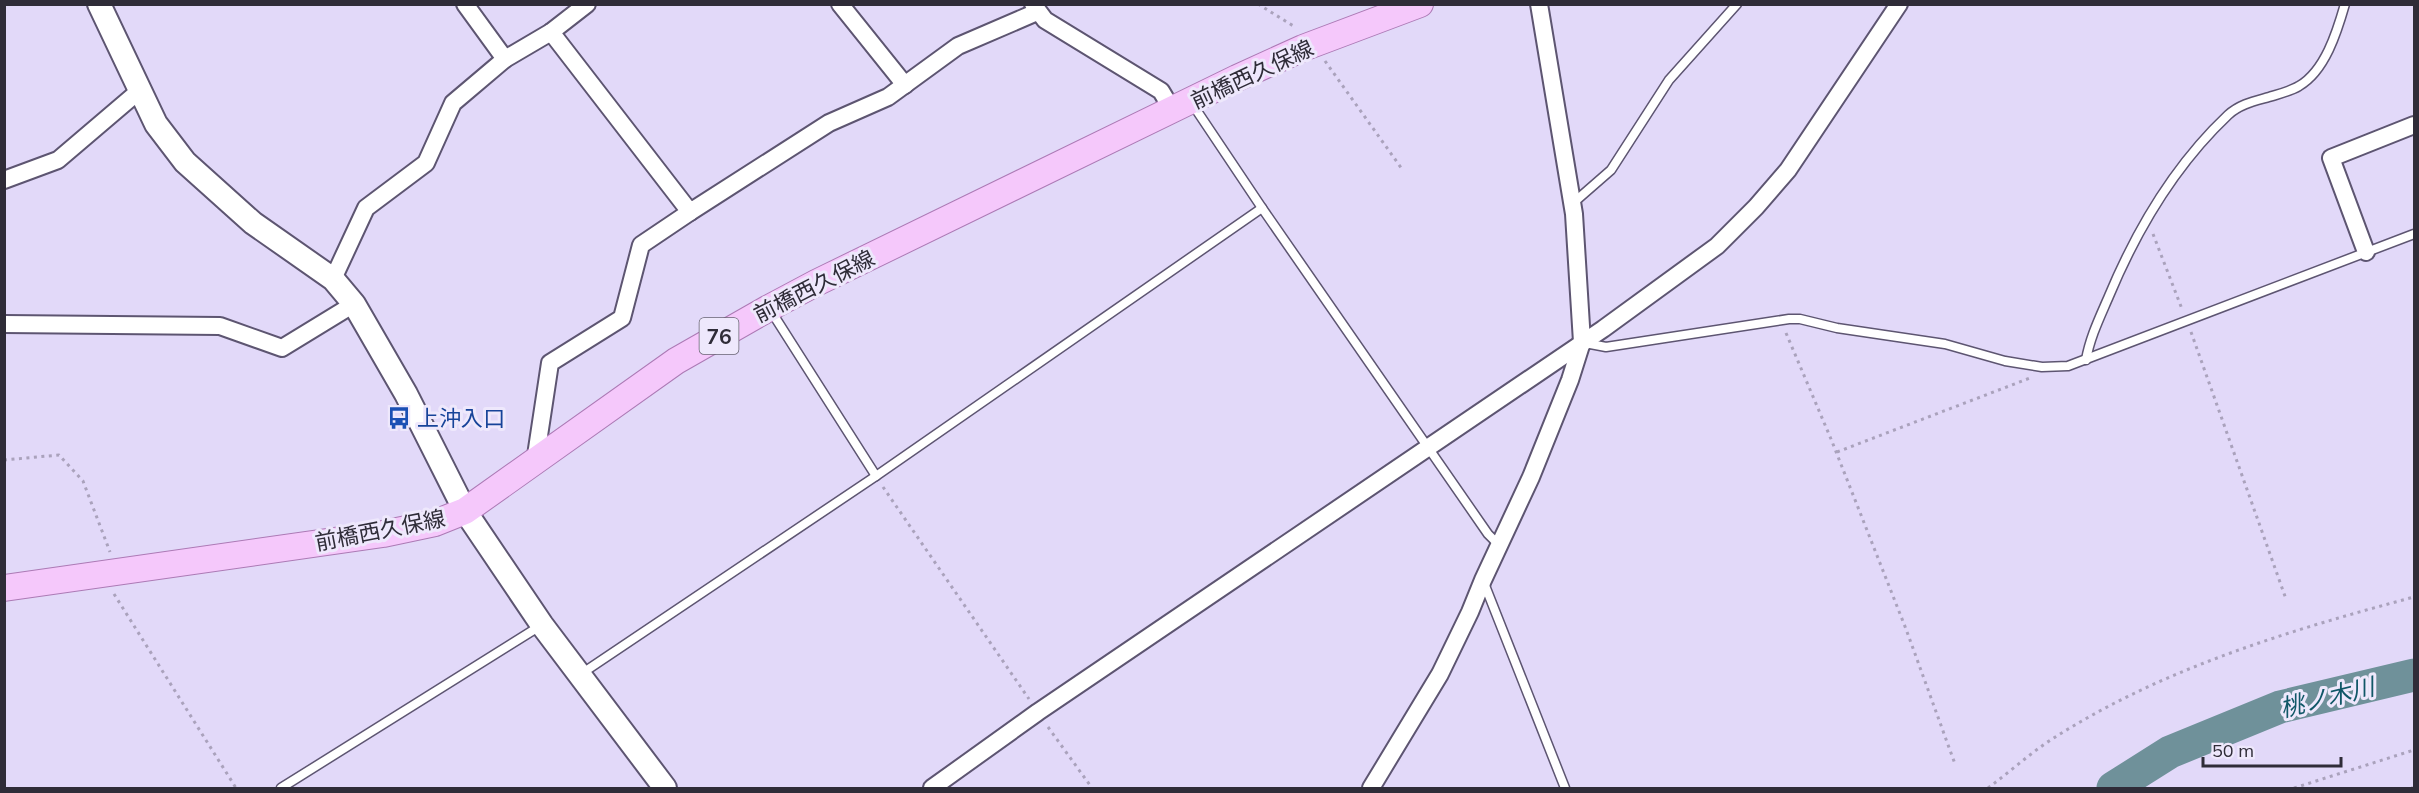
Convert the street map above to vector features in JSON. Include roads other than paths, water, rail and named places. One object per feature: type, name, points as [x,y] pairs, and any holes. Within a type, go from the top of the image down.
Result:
[{"type":"main road","name":"前橋西久保線","points":[[4,588],[383,534],[435,523],[465,511],[676,362],[816,283],[1237,78],[1313,45],[1420,4]]},
{"type":"street","points":[[99,4],[156,124],[185,162],[253,224],[333,279],[354,304],[406,394],[465,511],[542,624],[665,789]]},
{"type":"street","points":[[465,4],[505,59]]},
{"type":"street","points":[[333,279],[366,208],[426,163],[453,104],[505,59],[551,32],[587,4]]},
{"type":"street","points":[[840,4],[905,85]]},
{"type":"street","points":[[1371,789],[1440,675],[1531,477],[1570,380],[1582,342],[1572,204],[1539,4]]},
{"type":"street","points":[[932,789],[1038,712],[1428,448],[1717,246],[1756,207],[1788,170],[1896,6]]},
{"type":"street","points":[[534,462],[550,363],[622,318],[641,244],[829,123],[888,97],[958,46],[1035,8],[1072,38],[1182,106]]},
{"type":"street","points":[[551,32],[690,212]]},
{"type":"street","points":[[4,180],[58,160],[139,91]]},
{"type":"street","points":[[2366,252],[2331,158],[2415,125]]},
{"type":"street","points":[[4,324],[220,326],[282,348],[354,304]]},
{"type":"lane","points":[[1572,204],[1611,171],[1669,80],[1737,4]]},
{"type":"lane","points":[[2086,360],[2089,341],[2123,262],[2146,218],[2177,173],[2229,114],[2245,104],[2299,87],[2312,76],[2321,63],[2339,25],[2345,4]]},
{"type":"lane","points":[[1182,106],[1262,208],[1488,534],[1499,545]]},
{"type":"lane","points":[[579,675],[876,476],[1262,208]]},
{"type":"lane","points":[[1582,342],[1606,347],[1800,319],[1837,328],[1945,344],[2005,361],[2042,367],[2068,366],[2415,234]]},
{"type":"lane","points":[[769,308],[876,476]]},
{"type":"lane","points":[[1483,580],[1564,789]]},
{"type":"lane","points":[[281,789],[542,624]]},
{"type":"waterway","name":"桃ノ木川","points":[[2113,788],[2170,752],[2280,707],[2414,675]]},
{"type":"place","name":"上沖入口","points":[[399,418]]}]
